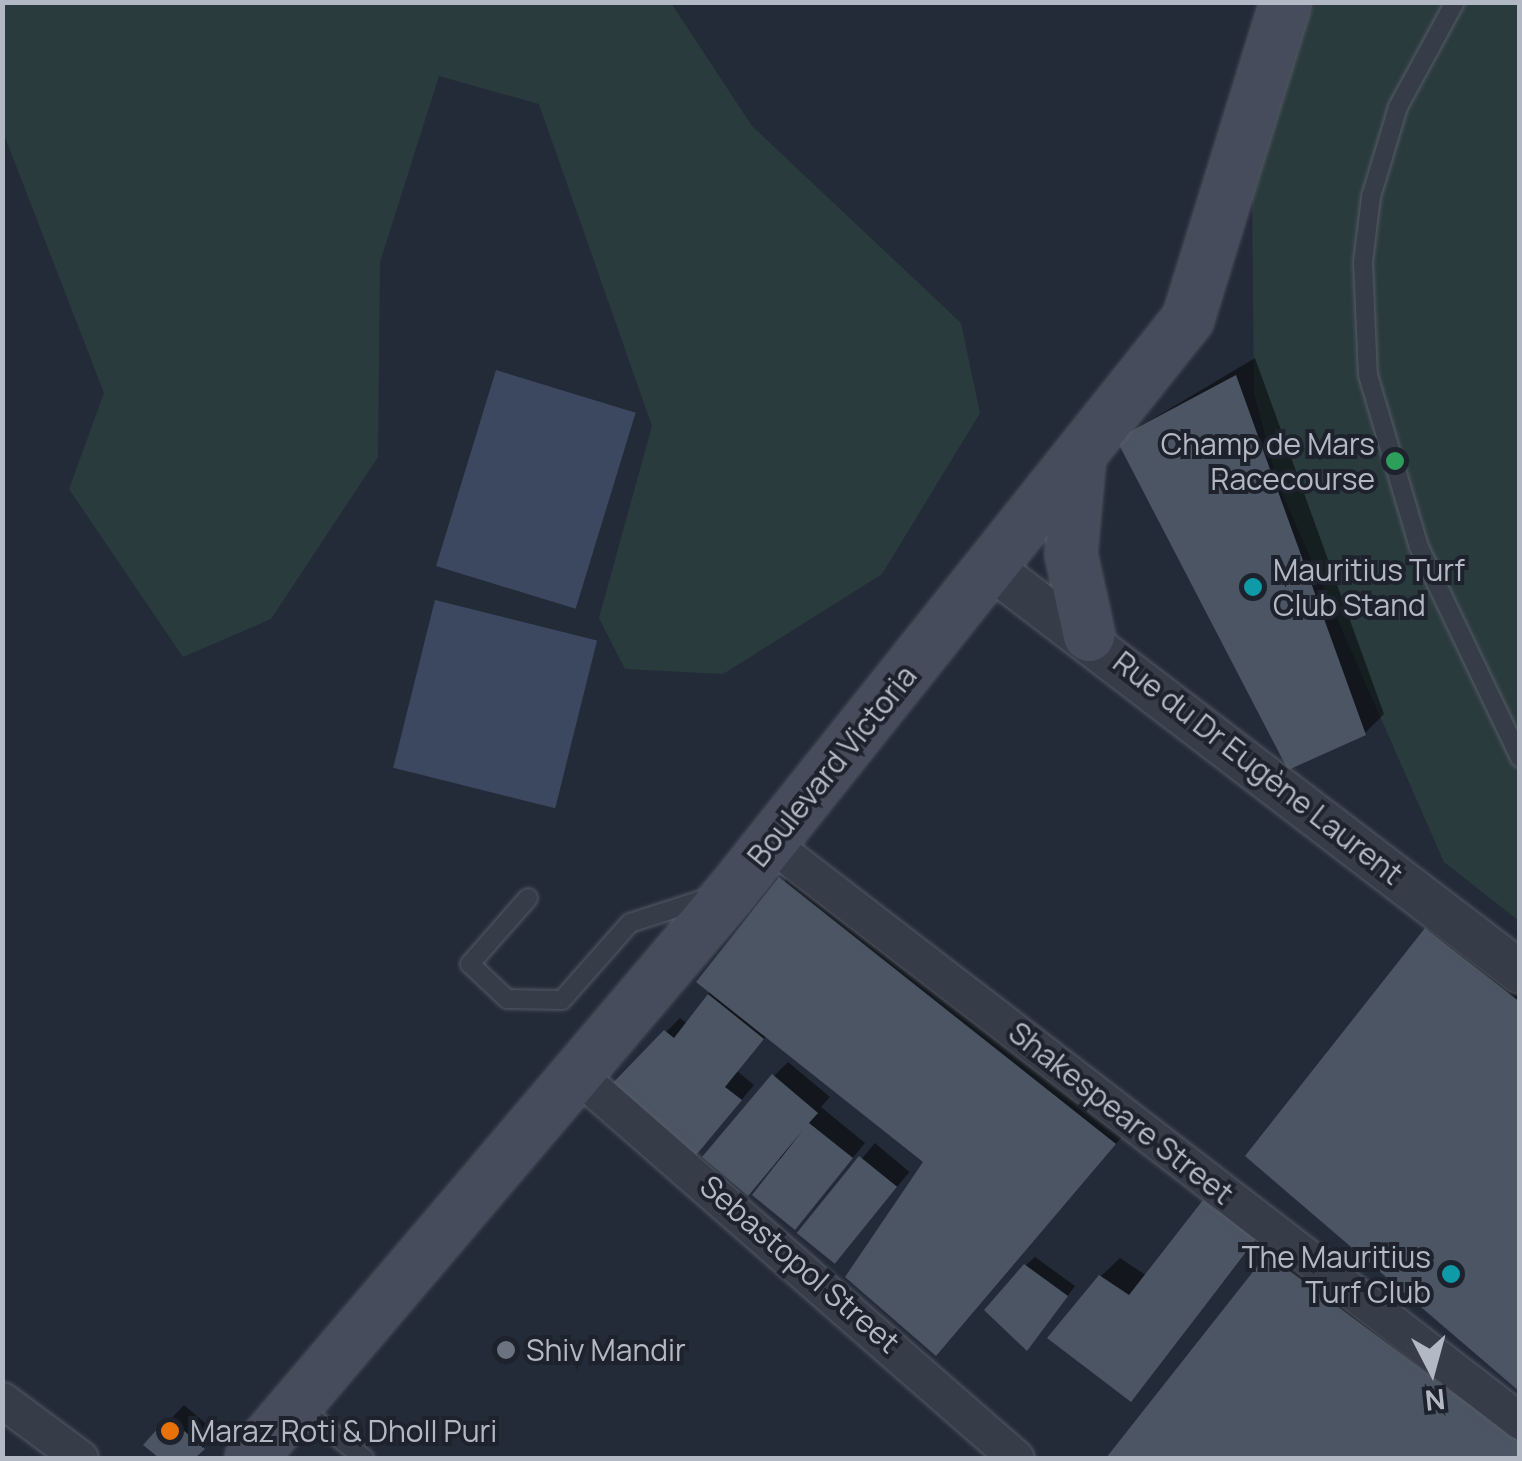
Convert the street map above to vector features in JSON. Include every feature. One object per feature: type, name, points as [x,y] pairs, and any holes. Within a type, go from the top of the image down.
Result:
[{"type":"main road","name":"Boulevard Victoria","points":[[251,1458],[299,1407],[579,1076],[994,570],[1188,319],[1286,2]]},
{"type":"main road","points":[[1080,456],[1071,554],[1089,636]]},
{"type":"street","name":"Rue du Dr Eugène Laurent","points":[[994,570],[1089,636],[1520,972]]},
{"type":"street","name":"Shakespeare Street","points":[[770,842],[1520,1421]]},
{"type":"street","name":"Sebastopol Street","points":[[579,1076],[1016,1458]]},
{"type":"street","points":[[2,1400],[80,1458]]},
{"type":"lane","points":[[1455,2],[1398,107],[1372,197],[1363,262],[1368,375],[1419,547],[1520,758]]},
{"type":"lane","points":[[528,898],[470,964],[506,999],[562,1000],[630,924],[732,890]]},
{"type":"lane","points":[[299,1407],[364,1458]]},
{"type":"shaded area","points":[[3,2],[671,3],[752,126],[961,323],[980,413],[882,574],[723,674],[625,669],[599,618],[652,426],[539,104],[439,76],[380,262],[378,457],[271,619],[183,657],[69,489],[104,393],[3,132]]},
{"type":"shaded area","name":"Champ de Mars Racecourse","points":[[1316,3],[1519,3],[1519,921],[1444,862],[1278,484],[1254,393],[1252,194],[1280,68]]},
{"type":"water","points":[[496,370],[636,413],[576,609],[436,566]]},
{"type":"water","points":[[435,600],[597,640],[555,808],[393,768]]},
{"type":"building","name":"Mauritius Turf Club Stand","points":[[1236,375],[1366,735],[1288,770],[1116,439]]},
{"type":"building","points":[[779,877],[1116,1144],[936,1356],[845,1277],[923,1162],[696,982]]},
{"type":"building","name":"The Mauritius Turf Club","points":[[1425,928],[1520,1002],[1520,1392],[1245,1156]]},
{"type":"building","points":[[708,994],[764,1039],[725,1087],[742,1100],[692,1160],[608,1088],[664,1030],[674,1038]]},
{"type":"building","points":[[772,1074],[818,1113],[809,1123],[853,1158],[795,1230],[752,1195],[803,1130],[748,1196],[702,1157]]},
{"type":"building","points":[[859,1156],[897,1187],[835,1264],[797,1233]]},
{"type":"building","points":[[1203,1200],[1257,1238],[1131,1402],[1047,1338],[1099,1275],[1129,1295]]},
{"type":"building","points":[[1267,1254],[1520,1442],[1520,1458],[1106,1458]]},
{"type":"building","points":[[1024,1264],[1068,1296],[1027,1351],[984,1310]]},
{"type":"building","name":"Maraz Roti & Dholl Puri","points":[[168,1417],[205,1449],[195,1458],[159,1458],[143,1445]]},
{"type":"place","name":"Champ de Mars Racecourse","points":[[1395,461]]},
{"type":"place","name":"Mauritius Turf Club Stand","points":[[1253,587]]},
{"type":"place","name":"The Mauritius Turf Club","points":[[1451,1274]]},
{"type":"place","name":"Shiv Mandir","points":[[506,1350]]},
{"type":"place","name":"Maraz Roti & Dholl Puri","points":[[170,1431]]}]
